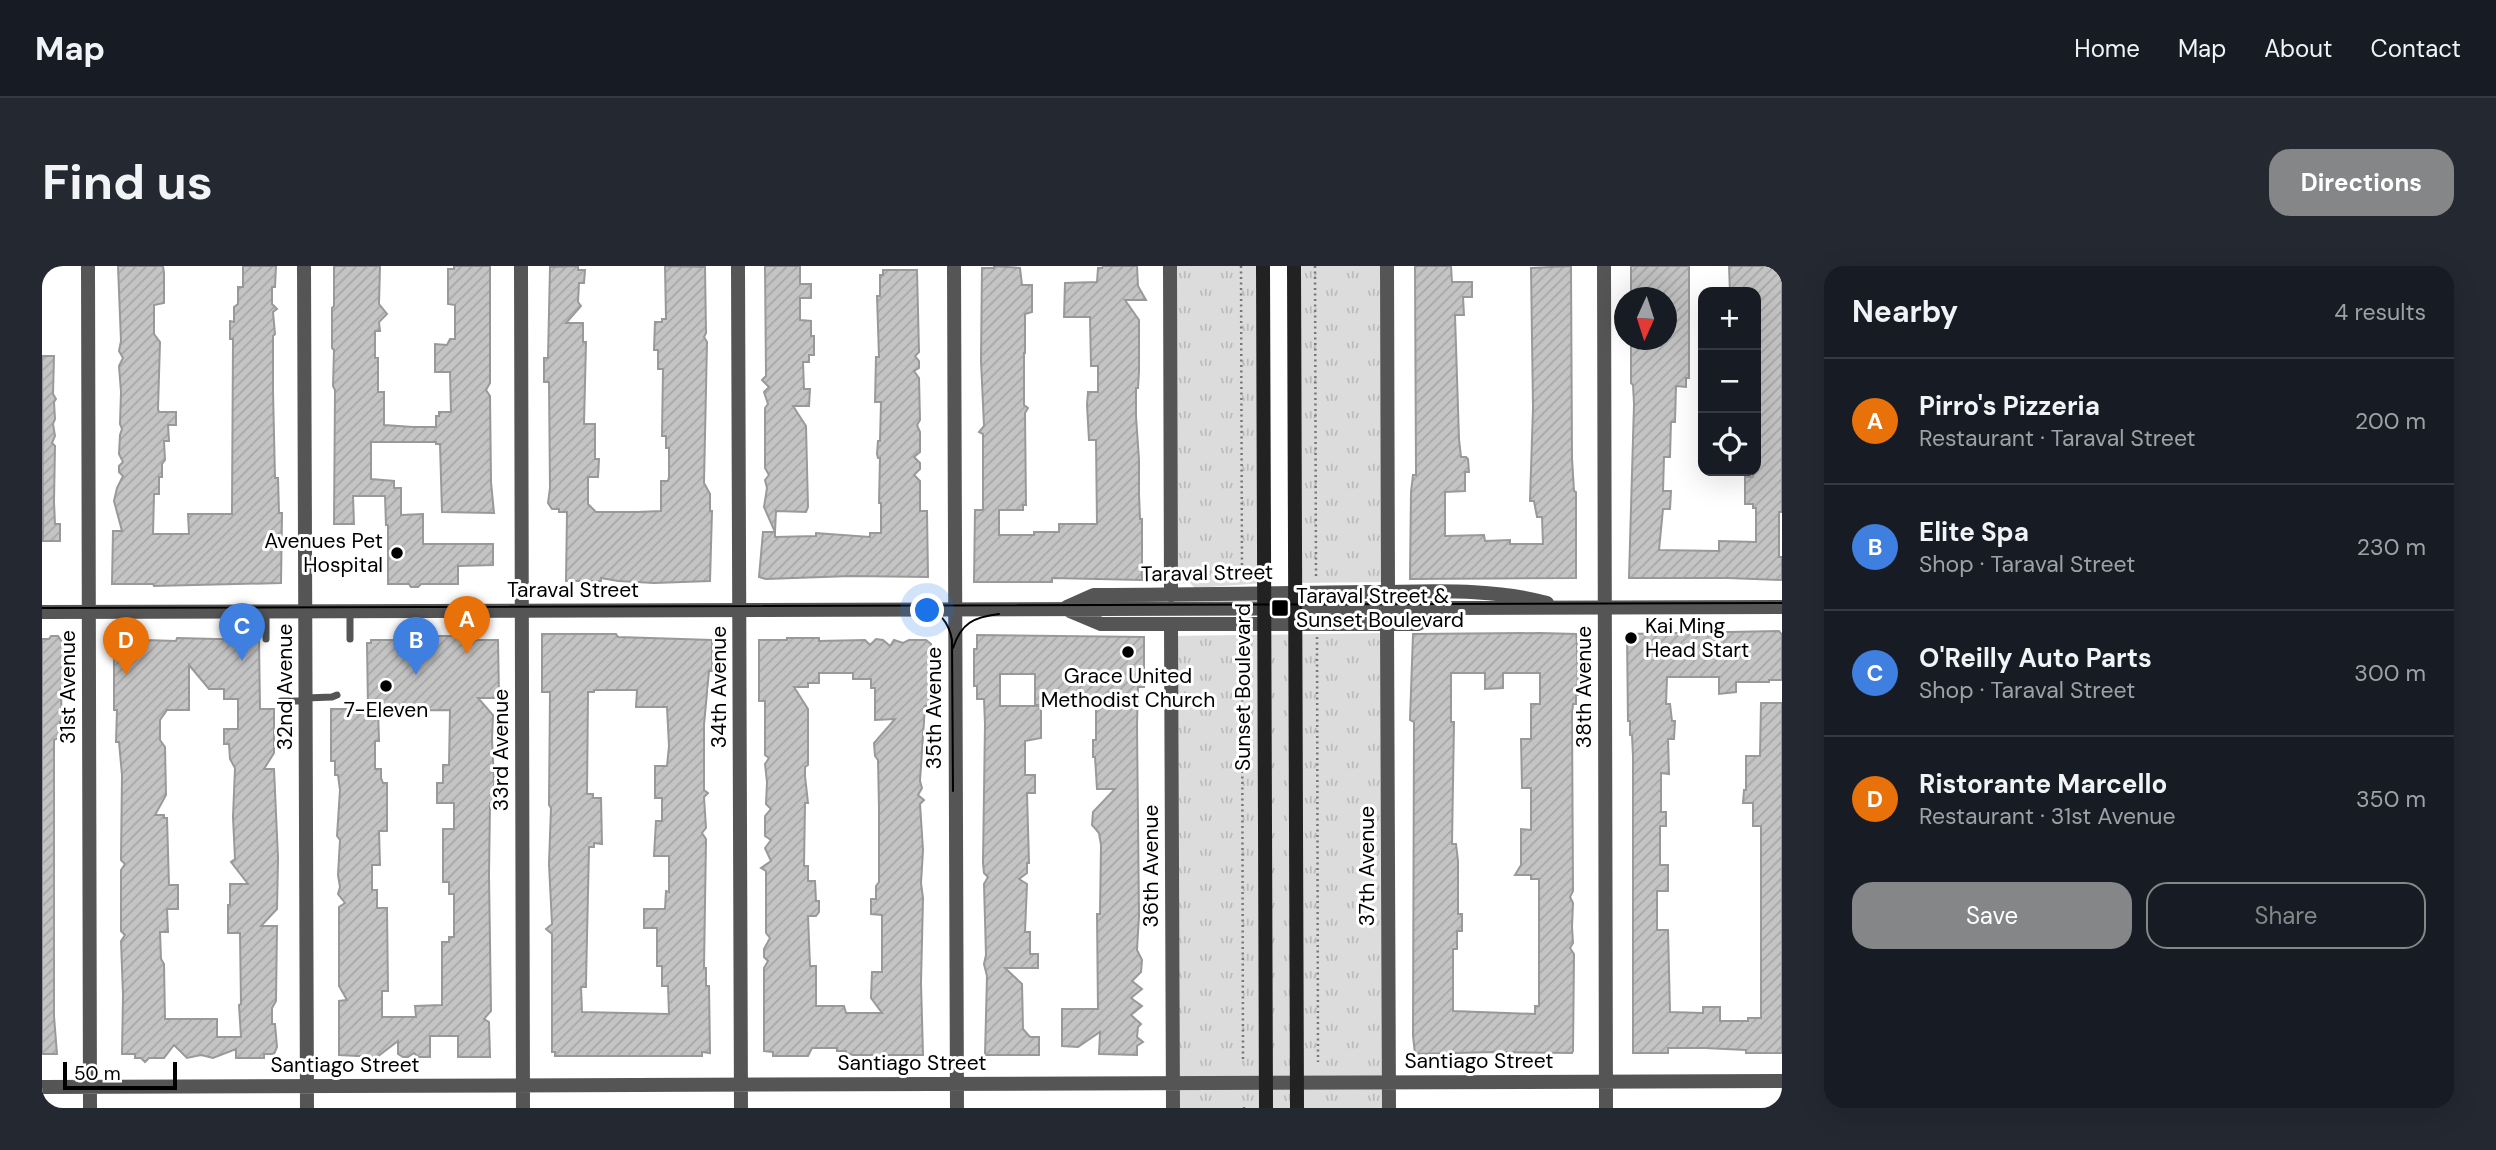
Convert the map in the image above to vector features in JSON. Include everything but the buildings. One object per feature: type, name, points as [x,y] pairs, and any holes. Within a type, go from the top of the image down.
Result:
[{"type":"main road","name":"Sunset Boulevard","points":[[1263,266],[1266,1108]]},
{"type":"main road","points":[[1294,266],[1297,1108]]},
{"type":"street","name":"31st Avenue","points":[[88,266],[90,1108]]},
{"type":"street","name":"32nd Avenue","points":[[304,266],[307,1108]]},
{"type":"street","name":"33rd Avenue","points":[[521,266],[523,1108]]},
{"type":"street","name":"34th Avenue","points":[[738,266],[741,1108]]},
{"type":"street","name":"35th Avenue","points":[[954,266],[957,1108]]},
{"type":"street","points":[[1170,266],[1171,595]]},
{"type":"street","points":[[1387,266],[1388,592]]},
{"type":"street","name":"38th Avenue","points":[[1604,266],[1606,1108]]},
{"type":"street","name":"Taraval Street","points":[[42,612],[1063,609],[1264,601],[1295,593],[1388,592],[1461,592],[1520,596],[1562,608]]},
{"type":"street","name":"Taraval Street","points":[[1063,609],[1094,595],[1171,595],[1264,601],[1296,608],[1782,607]]},
{"type":"street","name":"Taraval Street","points":[[1063,609],[1101,624],[1264,625],[1418,624],[1450,608]]},
{"type":"street","name":"37th Avenue","points":[[1387,624],[1389,1108]]},
{"type":"street","name":"36th Avenue","points":[[1171,625],[1173,1108]]},
{"type":"street","name":"Santiago Street","points":[[42,1087],[1782,1081]]},
{"type":"lane","points":[[266,611],[266,639]]},
{"type":"lane","points":[[350,611],[350,639]]},
{"type":"lane","points":[[282,701],[337,695]]},
{"type":"path","points":[[1241,266],[1242,587]]},
{"type":"path","points":[[1315,266],[1316,583]]},
{"type":"path","points":[[1242,634],[1243,1062]]},
{"type":"path","points":[[1317,634],[1318,1062]]},
{"type":"green space","points":[[1170,266],[1263,266],[1264,583],[1195,588],[1190,583],[1171,584]]},
{"type":"green space","points":[[1294,266],[1387,266],[1388,582],[1295,583]]},
{"type":"green space","points":[[1388,633],[1389,1108],[1173,1108],[1172,636]]},
{"type":"tram line","points":[[42,608],[1782,603]]},
{"type":"tram line","points":[[923,607],[934,611],[943,619],[952,640],[953,791]]},
{"type":"tram line","points":[[953,648],[964,627],[976,619],[999,614]]},
{"type":"place","name":"Avenues Pet Hospital","points":[[397,553]]},
{"type":"place","name":"Taraval Street & Sunset Boulevard","points":[[1280,608]]},
{"type":"place","name":"Kai Ming Head Start","points":[[1631,638]]},
{"type":"place","name":"Grace United Methodist Church","points":[[1128,652]]},
{"type":"place","name":"Pirro's Pizzeria","points":[[467,654]]},
{"type":"place","name":"O'Reilly Auto Parts","points":[[242,661]]},
{"type":"place","name":"Ristorante Marcello","points":[[126,675]]},
{"type":"place","name":"Elite Spa","points":[[416,675]]},
{"type":"place","name":"7-Eleven","points":[[386,686]]}]
